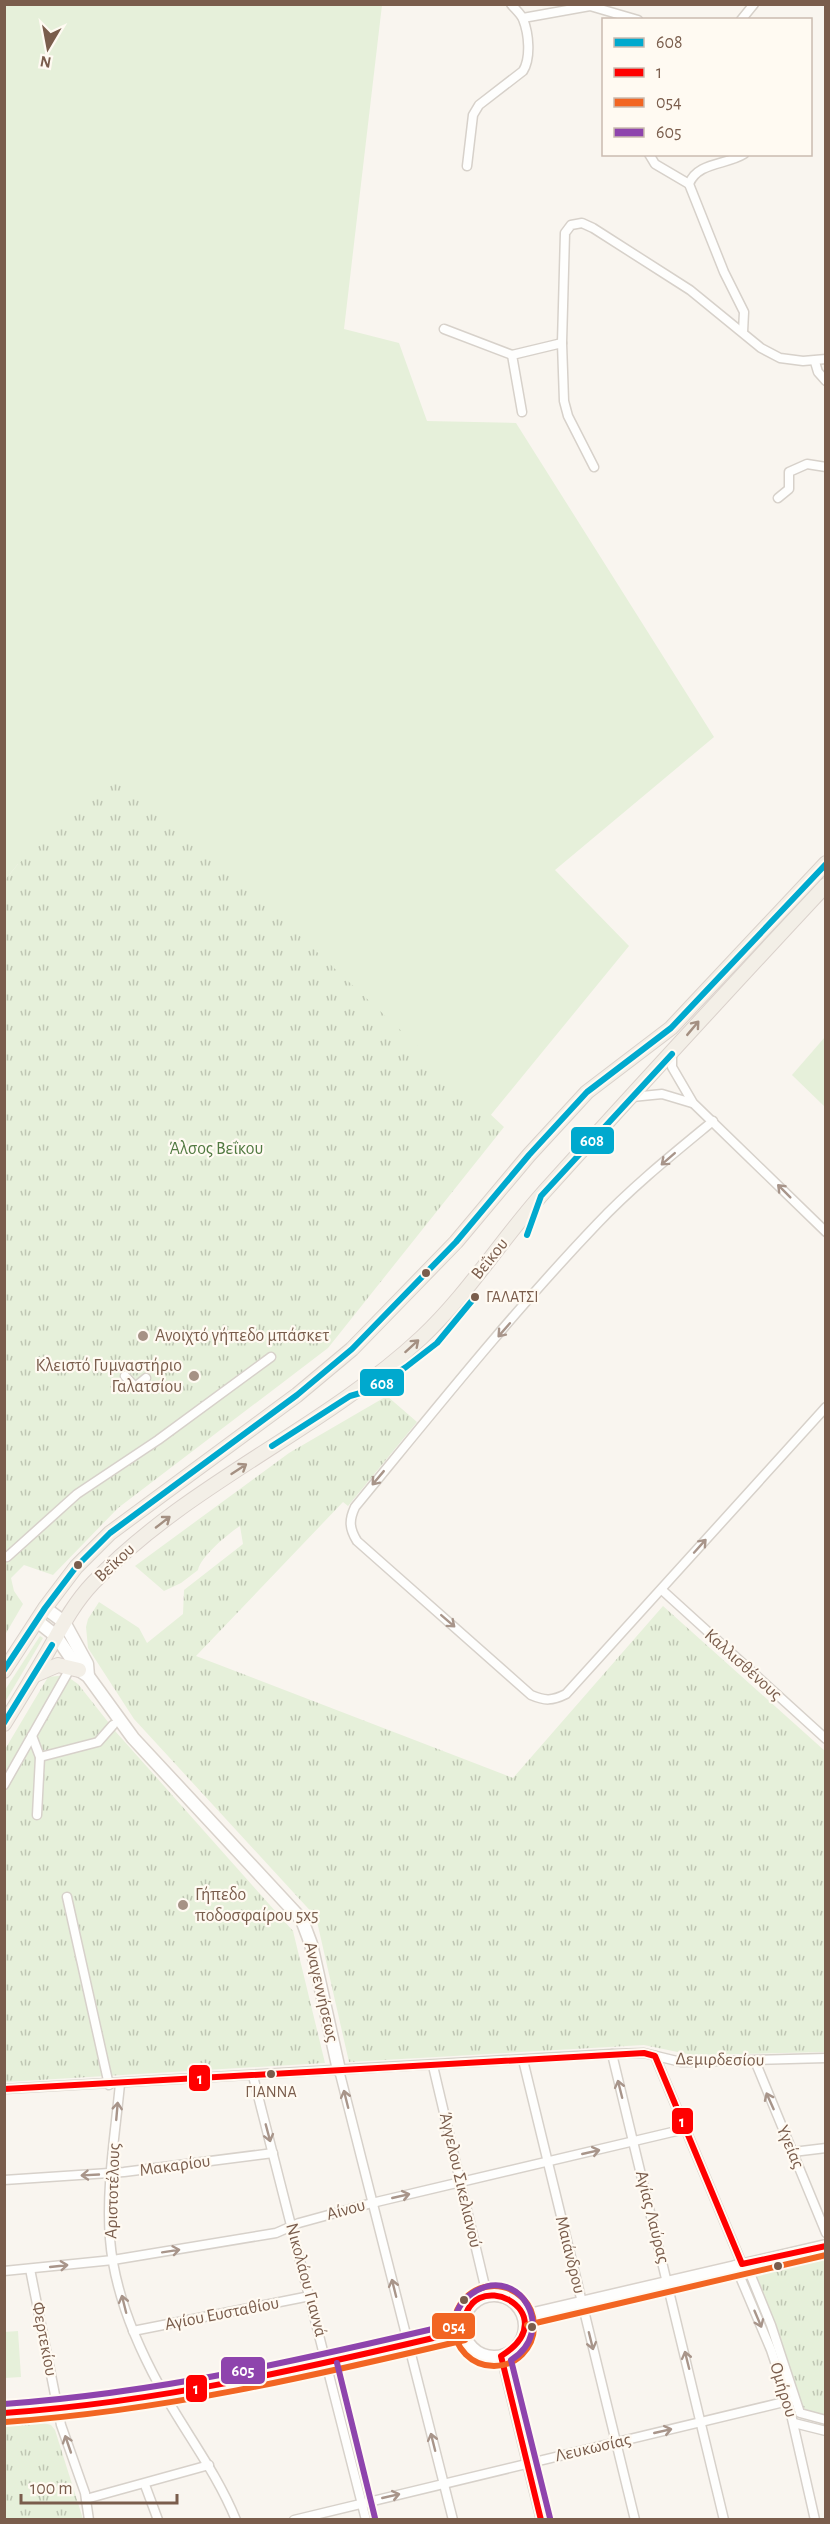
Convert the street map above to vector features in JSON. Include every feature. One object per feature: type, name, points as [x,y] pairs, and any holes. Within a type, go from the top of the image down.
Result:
[{"type":"main road","name":"Βεΐκου","points":[[4,1671],[45,1608],[76,1567],[110,1533],[297,1395],[352,1349],[456,1242],[529,1155],[587,1092],[670,1028],[825,863]]},
{"type":"main road","name":"Βεΐκου","points":[[4,1724],[80,1598],[123,1553],[190,1501],[350,1396],[379,1375],[422,1337],[481,1270],[541,1196],[825,885]]},
{"type":"main road","points":[[33,1676],[45,1668],[58,1665],[78,1673]]},
{"type":"street","points":[[467,166],[473,115],[479,105],[523,71],[527,64],[529,52],[523,18],[511,4]]},
{"type":"street","points":[[743,18],[754,4]]},
{"type":"street","points":[[523,18],[590,6],[631,18]]},
{"type":"street","points":[[650,156],[655,164],[689,184],[724,272],[744,312],[743,332]]},
{"type":"street","points":[[689,184],[693,175],[702,169],[738,156]]},
{"type":"street","points":[[594,467],[564,401],[562,343],[564,234],[570,225],[576,223],[593,228],[690,290],[761,348],[780,358],[815,362],[825,359]]},
{"type":"street","points":[[444,329],[512,355],[562,343]]},
{"type":"street","points":[[512,355],[522,412]]},
{"type":"street","points":[[815,362],[818,372],[825,381]]},
{"type":"street","points":[[778,498],[789,489],[789,472],[807,464],[825,467]]},
{"type":"street","points":[[672,1053],[672,1067],[693,1103],[825,1232]]},
{"type":"street","points":[[631,1097],[662,1094],[693,1103]]},
{"type":"street","points":[[713,1121],[668,1158],[597,1224],[445,1398],[355,1507],[350,1518],[351,1531],[357,1541],[531,1695],[543,1700],[554,1700],[566,1694],[825,1407]]},
{"type":"street","points":[[7,1557],[77,1494],[158,1440],[272,1357]]},
{"type":"street","points":[[125,1376],[135,1387],[147,1378]]},
{"type":"street","name":"Καλλισθένους","points":[[662,1590],[825,1739]]},
{"type":"street","name":"Αναγεννήσεως","points":[[45,1608],[64,1622],[87,1664],[78,1673]]},
{"type":"street","name":"Αναγεννήσεως","points":[[37,1620],[56,1636],[78,1673],[133,1738],[302,1920],[311,1944],[339,2070],[453,2520]]},
{"type":"street","points":[[4,1785],[32,1736],[78,1673]]},
{"type":"street","points":[[40,1756],[98,1742],[112,1725]]},
{"type":"street","points":[[32,1736],[40,1756],[37,1815]]},
{"type":"street","points":[[67,1897],[109,2085]]},
{"type":"street","name":"Δεμιρδεσίου","points":[[4,2089],[109,2085],[612,2054],[655,2056],[681,2062],[825,2058]]},
{"type":"street","name":"Αγίας Λαύρας","points":[[612,2054],[724,2520]]},
{"type":"street","name":"Ομήρου","points":[[655,2056],[771,2350],[794,2423],[815,2520]]},
{"type":"street","name":"Μαιάνδρου","points":[[523,2060],[635,2520]]},
{"type":"street","name":"Υγείας","points":[[755,2061],[825,2233]]},
{"type":"street","name":"Άγγελου Σικελιανού","points":[[434,2066],[487,2295]]},
{"type":"street","name":"Νικολάου Γιαννά","points":[[253,2076],[366,2520]]},
{"type":"street","name":"Αριστοτέλους","points":[[120,2084],[109,2224],[113,2260],[133,2331],[165,2396],[209,2465],[236,2520]]},
{"type":"street","name":"Αίνου","points":[[4,2271],[113,2260],[276,2233],[372,2203],[685,2129]]},
{"type":"street","points":[[792,2152],[825,2148]]},
{"type":"street","name":"Μακαρίου","points":[[4,2180],[112,2173],[273,2152]]},
{"type":"street","points":[[525,2316],[738,2264],[825,2246]]},
{"type":"street","points":[[825,2251],[754,2267],[748,2271],[771,2325],[800,2413],[825,2420]]},
{"type":"street","name":"Φερτεκίου","points":[[30,2269],[58,2410],[86,2499],[89,2520]]},
{"type":"street","points":[[487,2295],[507,2296],[515,2301],[525,2316],[524,2338],[518,2346],[501,2356],[483,2355],[475,2350],[463,2331],[465,2314],[470,2306],[487,2295]]},
{"type":"street","name":"Αγίου Ευσταθίου","points":[[133,2331],[310,2296]]},
{"type":"street","points":[[4,2413],[58,2410],[165,2396],[328,2365],[463,2331]]},
{"type":"street","points":[[501,2356],[541,2520]]},
{"type":"street","name":"Λευκωσίας","points":[[298,2519],[788,2401]]},
{"type":"street","points":[[794,2423],[825,2431]]},
{"type":"street","points":[[86,2499],[145,2485],[209,2465]]},
{"type":"street","points":[[145,2485],[158,2520]]},
{"type":"green space","points":[[5,5],[382,5],[344,329],[399,343],[427,421],[516,423],[714,737],[555,870],[629,946],[490,1116],[18,864],[5,880]]},
{"type":"green space","name":"Άλσος Βεΐκου","points":[[117,779],[301,937],[504,1127],[328,1348],[118,1508],[53,1575],[24,1565],[11,1578],[14,1591],[23,1604],[5,1635],[5,880],[18,864]]},
{"type":"green space","points":[[825,1037],[825,1107],[792,1075]]},
{"type":"green space","points":[[387,1396],[417,1422],[348,1506],[343,1502],[196,1656],[513,1778],[663,1606],[825,1751],[825,2052],[692,2055],[644,2045],[349,2062],[316,1917],[134,1719],[88,1648],[86,1627],[88,1619],[99,1602],[139,1628],[147,1643],[183,1614],[184,1590],[243,1544],[240,1526],[209,1552],[198,1570],[181,1583],[164,1591],[135,1566],[289,1453]]},
{"type":"green space","points":[[40,1636],[43,1638],[5,1702],[5,1690]]},
{"type":"green space","points":[[48,1677],[68,1677],[78,1684],[116,1732],[293,1931],[325,2063],[5,2082],[4,1751]]},
{"type":"green space","points":[[825,2257],[825,2418],[802,2412],[748,2273]]},
{"type":"green space","points":[[18,2331],[21,2377],[5,2378],[5,2332]]},
{"type":"green space","points":[[44,2423],[51,2425],[55,2430],[83,2519],[5,2519],[5,2426]]},
{"type":"transit line","name":"608","points":[[4,1670],[45,1608],[76,1567],[110,1533],[297,1395],[352,1349],[456,1242],[529,1155],[587,1092],[671,1028],[826,864]]},
{"type":"transit line","name":"608","points":[[527,1235],[541,1196],[672,1054]]},
{"type":"transit line","name":"608","points":[[272,1446],[350,1396],[371,1390],[406,1367],[437,1343],[475,1297]]},
{"type":"transit line","name":"608","points":[[4,1723],[52,1645]]},
{"type":"transit line","name":"1","points":[[4,2089],[644,2053],[655,2056],[742,2264],[826,2246]]},
{"type":"transit line","name":"054","points":[[527,2325],[826,2255]]},
{"type":"transit line","name":"054","points":[[486,2286],[502,2286],[523,2297],[534,2318],[534,2326],[534,2334],[523,2355],[502,2366],[486,2366],[472,2360],[460,2348],[454,2334],[454,2318],[460,2304],[472,2292],[486,2286]]},
{"type":"transit line","name":"605","points":[[4,2404],[61,2399],[175,2383],[287,2362],[454,2324],[461,2304],[471,2294],[492,2286],[507,2287],[519,2294],[528,2305],[532,2319],[532,2333],[525,2348],[511,2360],[550,2518]]},
{"type":"transit line","name":"1","points":[[4,2413],[63,2408],[178,2392],[292,2370],[463,2331],[468,2309],[480,2298],[494,2295],[509,2300],[520,2310],[525,2324],[520,2340],[501,2356],[541,2520]]},
{"type":"transit line","name":"054","points":[[5,2422],[63,2417],[179,2401],[294,2379],[465,2340]]},
{"type":"transit line","name":"605","points":[[337,2363],[375,2518]]},
{"type":"place","name":"ΓΑΛΑΤΣΙ","points":[[475,1297]]},
{"type":"place","name":"Ανοιχτό γήπεδο μπάσκετ","points":[[143,1336]]},
{"type":"place","name":"Κλειστό Γυμναστήριο Γαλατσίου","points":[[194,1376]]},
{"type":"place","name":"Γήπεδο ποδοσφαίρου 5x5","points":[[183,1905]]},
{"type":"place","name":"ΓΙΑΝΝΑ","points":[[271,2074]]}]
